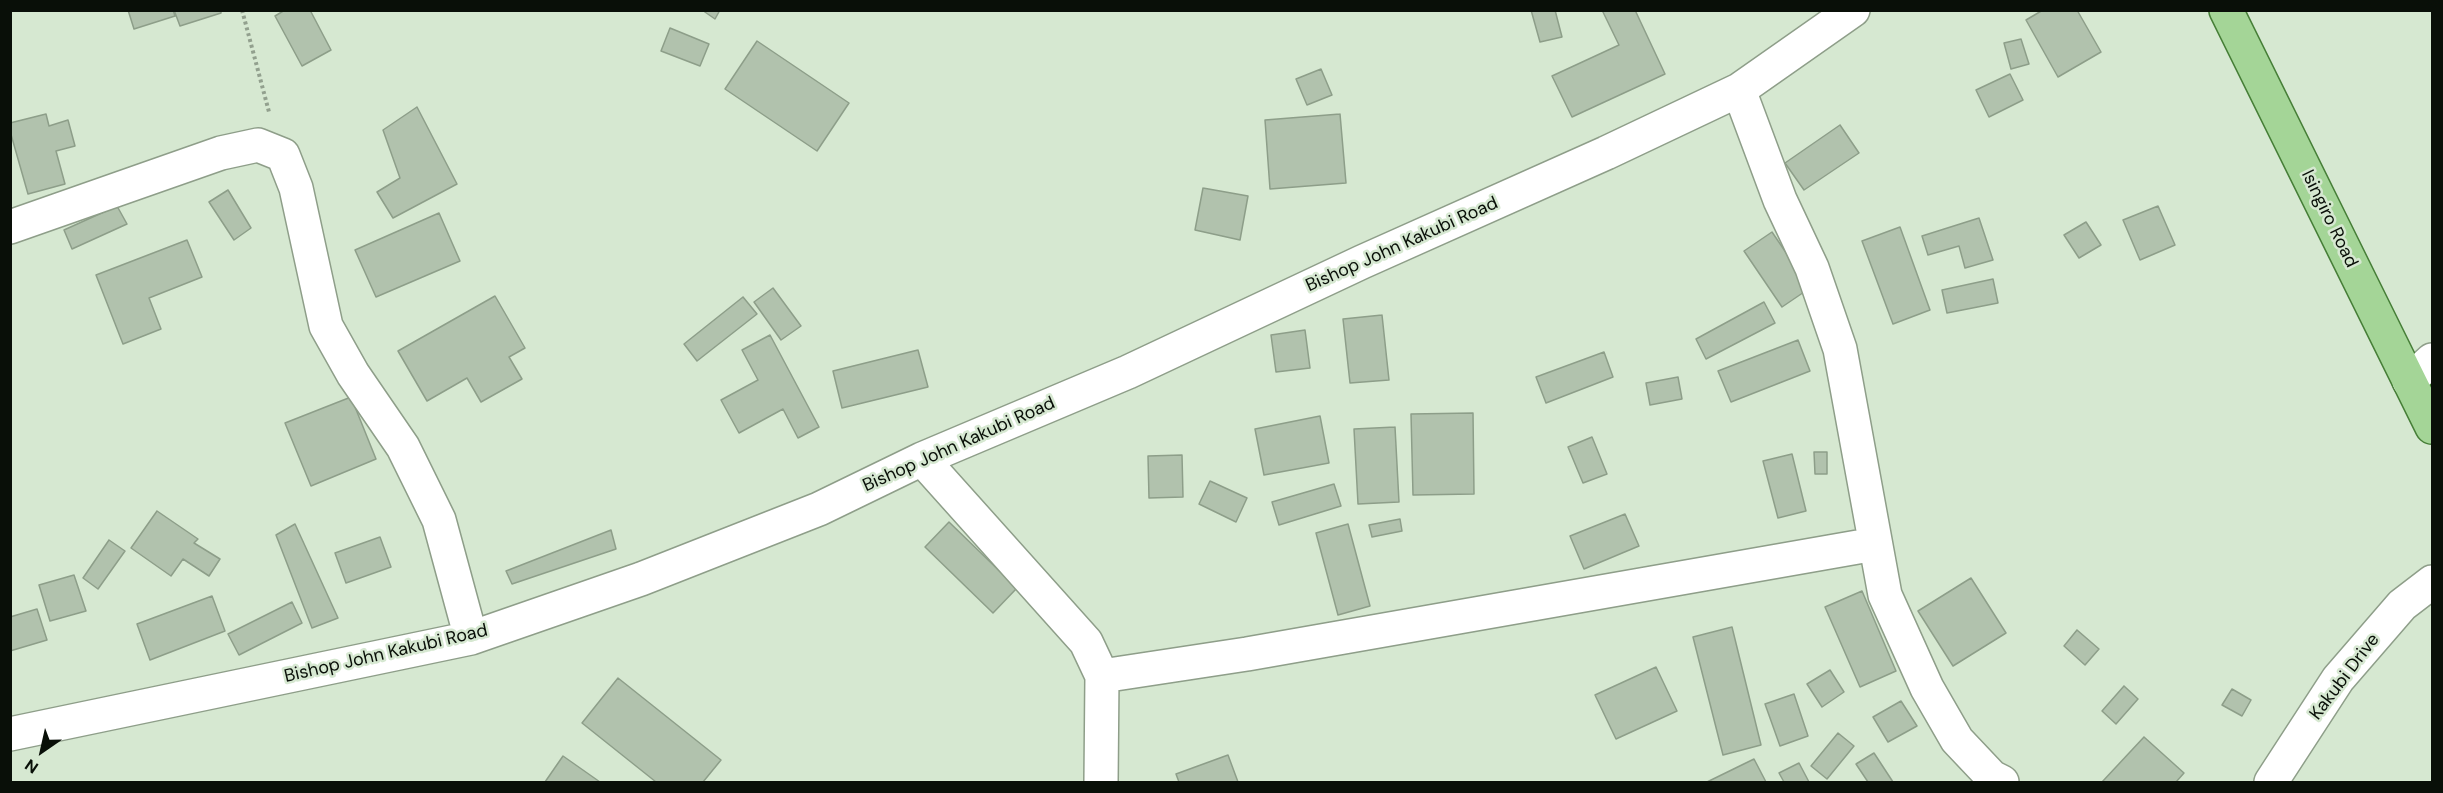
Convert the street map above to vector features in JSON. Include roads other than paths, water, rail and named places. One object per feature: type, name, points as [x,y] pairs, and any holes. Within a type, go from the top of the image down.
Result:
[{"type":"main road","name":"Isingiro Road","points":[[2226,10],[2421,370],[2433,427]]},
{"type":"street","name":"Bishop John Kakubi Road","points":[[10,734],[471,638],[652,575],[819,509],[922,459],[1128,372],[1739,90],[1853,10]]},
{"type":"street","points":[[1739,90],[1780,200],[1812,268],[1840,349],[1885,595],[1927,688],[1957,740],[1993,781]]},
{"type":"street","points":[[10,226],[220,153],[258,145],[283,155],[296,188],[326,326],[353,374],[402,447],[439,520],[471,638]]},
{"type":"street","points":[[922,459],[1086,642],[1102,676],[1101,783]]},
{"type":"street","points":[[1102,676],[1247,654],[1875,544]]},
{"type":"street","name":"Kakubi Drive","points":[[2271,783],[2338,680],[2402,605],[2433,582]]}]
